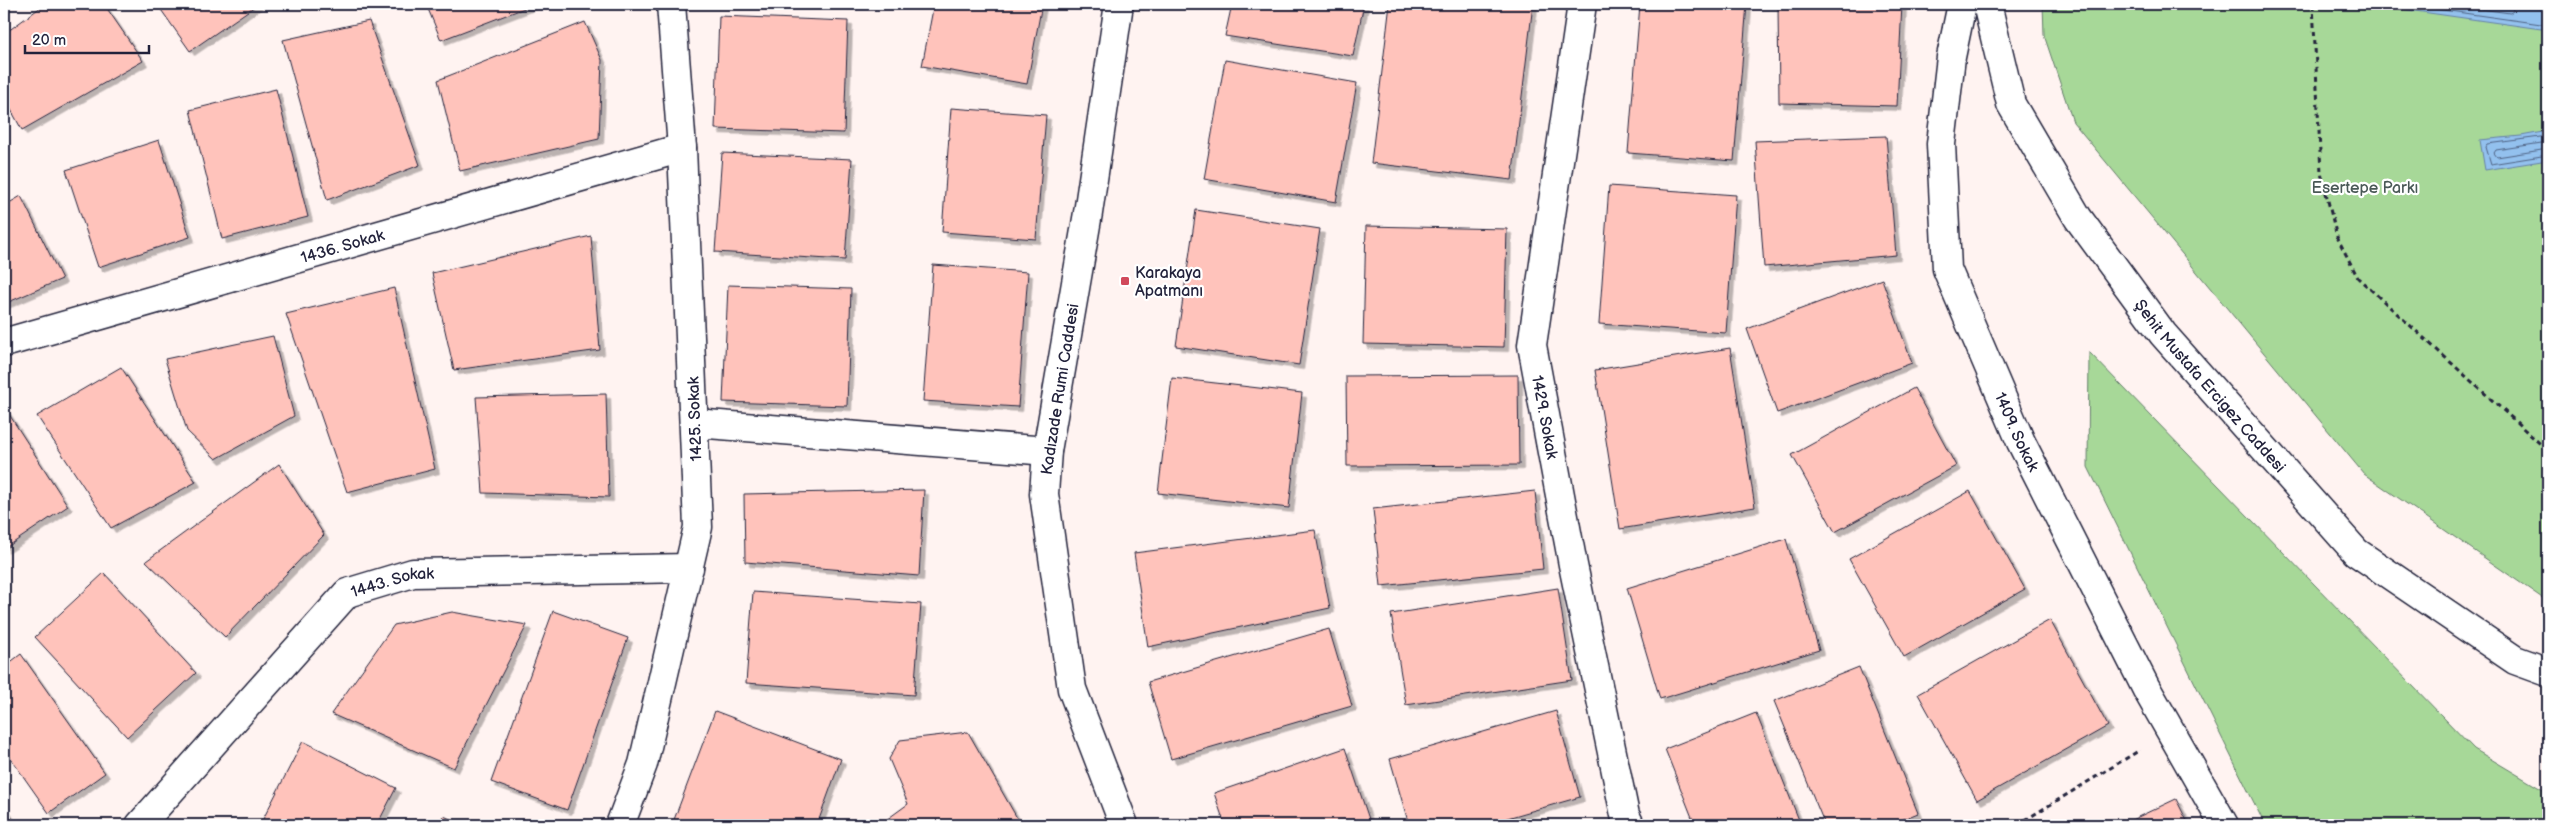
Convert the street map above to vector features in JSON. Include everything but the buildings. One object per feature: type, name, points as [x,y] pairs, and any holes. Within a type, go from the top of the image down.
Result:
[{"type":"street","name":"1425. Sokak","points":[[620,825],[643,764],[698,527],[682,148],[671,4]]},
{"type":"street","name":"Kadızade Rumi Caddesi","points":[[1119,4],[1088,213],[1047,451],[1044,494],[1072,689],[1124,825]]},
{"type":"street","name":"1429. Sokak","points":[[1582,4],[1532,346],[1573,565],[1625,815],[1630,825]]},
{"type":"street","name":"1409. Sokak","points":[[1962,4],[1951,57],[1941,144],[1947,269],[2021,442],[2146,688],[2224,825]]},
{"type":"street","name":"Şehit Mustafa Ercigez Caddesi","points":[[1986,4],[2011,104],[2078,218],[2163,334],[2356,552],[2515,660],[2548,672]]},
{"type":"street","name":"1436. Sokak","points":[[4,343],[682,148]]},
{"type":"street","points":[[695,423],[1047,451]]},
{"type":"street","name":"1443. Sokak","points":[[140,825],[348,593],[413,573],[689,568]]},
{"type":"path","points":[[2313,4],[2321,173],[2337,237],[2358,278],[2548,451]]},
{"type":"path","points":[[2016,825],[2170,731]]},
{"type":"green space","name":"Esertepe Parkı","points":[[2043,4],[2548,4],[2548,602],[2364,474],[2073,122],[2044,35]]},
{"type":"green space","points":[[2089,352],[2474,749],[2548,793],[2548,825],[2265,825],[2088,467]]},
{"type":"water","points":[[2395,4],[2505,4],[2548,9],[2548,30],[2394,8]]},
{"type":"water","points":[[2548,131],[2548,160],[2485,170],[2480,140]]},
{"type":"place","name":"Karakaya Apatmanı","points":[[1125,281]]}]
